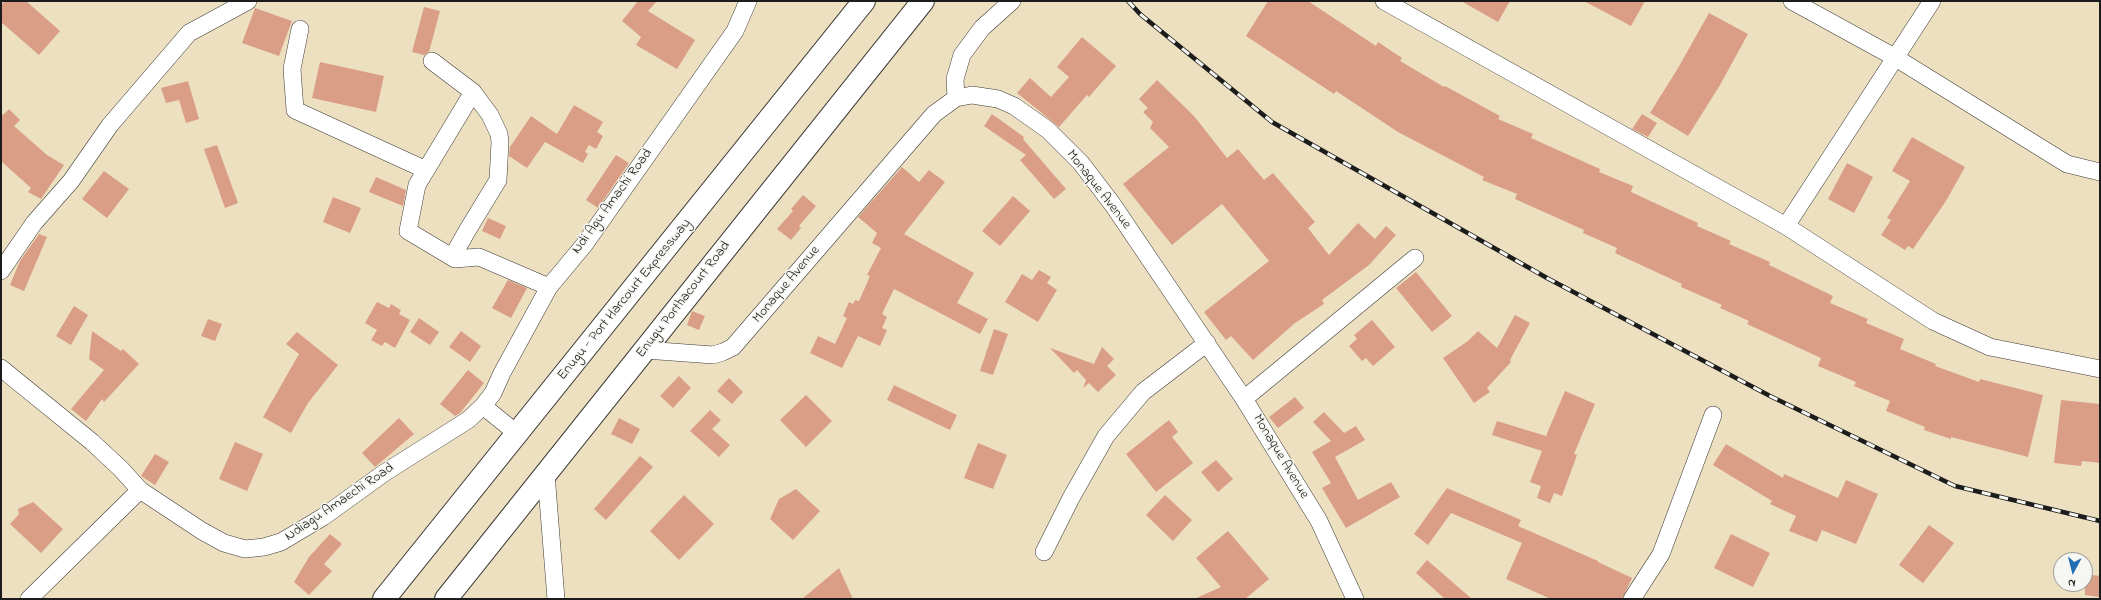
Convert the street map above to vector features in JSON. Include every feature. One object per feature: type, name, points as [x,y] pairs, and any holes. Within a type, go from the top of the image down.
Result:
[{"type":"highway","name":"Enugu - Port Harcourt Expressway","points":[[384,599],[864,1]]},
{"type":"highway","name":"Enugu Porthacourt Road","points":[[446,599],[923,1]]},
{"type":"street","points":[[1,271],[34,223],[71,180],[110,125],[189,33],[248,1]]},
{"type":"street","name":"Ndi Agu Amachi Road","points":[[483,406],[493,394],[502,373],[549,288],[584,245],[735,31],[748,1]]},
{"type":"street","points":[[956,98],[955,79],[962,56],[982,28],[1012,1]]},
{"type":"street","points":[[1384,1],[1786,226],[1933,321],[1990,348],[2100,369]]},
{"type":"street","points":[[1792,1],[1896,58],[2067,164],[2100,172]]},
{"type":"street","points":[[1786,226],[1932,1]]},
{"type":"street","points":[[300,29],[292,69],[295,110],[426,170]]},
{"type":"street","points":[[432,61],[473,92],[490,115],[499,134],[500,142],[498,175],[496,183],[454,254],[455,259]]},
{"type":"street","points":[[473,92],[417,184],[408,231],[455,259],[479,257],[549,288]]},
{"type":"street","name":"Monaque Avenue","points":[[645,350],[712,355],[733,347],[934,114],[956,98],[972,95],[998,99],[1014,106],[1048,130],[1081,163],[1113,205],[1244,399],[1319,521],[1355,599]]},
{"type":"street","points":[[1244,399],[1415,258]]},
{"type":"street","points":[[1044,552],[1071,498],[1106,436],[1143,392],[1207,343]]},
{"type":"street","name":"Ndiagu Amaechi Road","points":[[1,368],[92,442],[121,469],[140,490],[202,531],[224,543],[245,548],[264,547],[281,542],[323,517],[384,473],[468,420],[483,406]]},
{"type":"street","points":[[483,406],[508,427],[516,436]]},
{"type":"street","points":[[1632,599],[1661,554],[1713,415]]},
{"type":"street","points":[[546,474],[556,599]]},
{"type":"street","points":[[29,599],[140,490]]},
{"type":"building","points":[[5,1],[26,1],[60,31],[39,55],[1,22],[1,5]]},
{"type":"building","points":[[638,1],[657,1],[648,11],[695,40],[677,69],[636,45],[641,37],[622,21]]},
{"type":"building","points":[[1268,1],[1308,1],[1376,46],[1378,42],[1402,58],[1400,61],[1444,87],[1445,86],[1500,116],[1498,119],[1533,134],[1531,138],[1600,169],[1599,172],[1633,186],[1631,192],[1698,223],[1697,226],[1731,241],[1729,244],[1770,262],[1769,265],[1833,296],[1830,303],[1868,319],[1866,323],[1904,339],[1900,349],[1936,364],[1935,366],[1979,382],[1980,379],[2043,395],[2028,457],[1951,437],[1951,439],[1924,430],[1925,427],[1886,411],[1890,401],[1854,386],[1856,382],[1818,366],[1821,358],[1747,324],[1749,321],[1720,308],[1722,305],[1681,287],[1682,284],[1615,253],[1617,248],[1583,233],[1584,230],[1515,199],[1517,194],[1482,180],[1484,177],[1398,132],[1336,91],[1334,94],[1246,36]]},
{"type":"building","points":[[1461,1],[1510,1],[1498,22]]},
{"type":"building","points":[[1584,1],[1645,1],[1631,26]]},
{"type":"building","points":[[424,7],[440,11],[429,52],[424,55],[412,52]]},
{"type":"building","points":[[255,8],[292,21],[279,56],[242,43]]},
{"type":"building","points":[[1709,13],[1748,34],[1720,85],[1688,136],[1650,113],[1678,68]]},
{"type":"building","points":[[1082,37],[1116,66],[1089,97],[1087,95],[1059,127],[1017,93],[1030,78],[1051,97],[1069,77],[1057,67]]},
{"type":"building","points":[[320,62],[384,76],[376,112],[312,98]]},
{"type":"building","points":[[1157,80],[1194,116],[1227,158],[1238,149],[1264,180],[1273,173],[1315,222],[1308,228],[1329,255],[1358,223],[1375,239],[1386,226],[1396,235],[1369,265],[1322,300],[1324,304],[1295,323],[1253,360],[1231,336],[1226,340],[1204,312],[1269,261],[1222,204],[1172,245],[1123,184],[1169,147],[1150,128],[1153,122],[1143,112],[1148,108],[1139,99]]},
{"type":"building","points":[[188,81],[199,119],[186,123],[179,100],[166,103],[161,88]]},
{"type":"building","points":[[574,105],[603,122],[597,132],[603,136],[596,149],[589,145],[585,152],[588,154],[583,163],[545,142],[527,168],[509,156],[510,147],[531,116],[557,134]]},
{"type":"building","points":[[9,109],[20,120],[14,126],[47,155],[64,165],[41,199],[28,192],[31,188],[1,161],[1,114],[3,115]]},
{"type":"building","points":[[992,114],[1024,137],[1023,139],[1066,189],[1054,199],[1020,160],[1026,155],[984,126]]},
{"type":"building","points":[[1642,114],[1657,123],[1648,137],[1632,129]]},
{"type":"building","points":[[1912,137],[1965,167],[1946,201],[1913,249],[1908,246],[1905,250],[1881,235],[1891,220],[1887,218],[1910,181],[1892,171]]},
{"type":"building","points":[[217,145],[238,203],[225,208],[204,149]]},
{"type":"building","points":[[616,155],[629,163],[598,208],[586,200]]},
{"type":"building","points":[[1847,163],[1873,177],[1854,213],[1828,199]]},
{"type":"building","points":[[902,167],[919,182],[929,170],[945,182],[904,234],[974,273],[957,303],[988,319],[980,334],[894,289],[882,314],[887,317],[882,328],[887,330],[880,346],[858,336],[842,368],[810,353],[818,336],[835,344],[847,318],[843,316],[849,302],[853,304],[855,300],[859,301],[870,276],[867,275],[881,248],[872,243],[877,233],[858,217]]},
{"type":"building","points":[[104,171],[129,189],[107,218],[82,199]]},
{"type":"building","points":[[376,177],[406,190],[403,206],[369,192]]},
{"type":"building","points":[[803,195],[816,206],[799,226],[801,228],[791,240],[777,229],[793,211],[791,209]]},
{"type":"building","points":[[1013,196],[1030,211],[1000,246],[982,231]]},
{"type":"building","points":[[333,197],[361,208],[350,233],[323,222]]},
{"type":"building","points":[[488,218],[506,226],[500,239],[482,231]]},
{"type":"building","points":[[39,234],[47,237],[24,291],[10,285],[20,261]]},
{"type":"building","points":[[1039,270],[1051,277],[1047,283],[1057,290],[1038,322],[1005,302],[1022,274],[1032,280]]},
{"type":"building","points":[[1416,272],[1452,316],[1432,332],[1396,288]]},
{"type":"building","points":[[508,280],[527,288],[511,318],[492,308]]},
{"type":"building","points":[[377,302],[389,308],[391,304],[401,310],[399,314],[410,320],[395,348],[385,342],[382,346],[371,340],[377,330],[365,323]]},
{"type":"building","points":[[74,306],[88,315],[71,345],[56,336]]},
{"type":"building","points":[[692,311],[705,316],[699,330],[687,325]]},
{"type":"building","points":[[1515,315],[1530,323],[1510,360],[1511,362],[1487,388],[1490,392],[1474,403],[1443,358],[1468,341],[1478,331],[1497,348]]},
{"type":"building","points":[[419,318],[439,332],[430,345],[410,332]]},
{"type":"building","points":[[208,319],[222,324],[215,341],[201,336]]},
{"type":"building","points":[[1372,320],[1395,347],[1373,366],[1366,358],[1362,361],[1349,346],[1357,339],[1354,335]]},
{"type":"building","points":[[994,329],[1008,334],[993,375],[980,371]]},
{"type":"building","points":[[92,331],[121,351],[123,349],[139,364],[104,402],[102,399],[86,421],[71,409],[104,370],[89,359]]},
{"type":"building","points":[[461,331],[481,346],[470,362],[449,347]]},
{"type":"building","points":[[297,332],[338,365],[308,403],[291,433],[263,417],[299,354],[286,344]]},
{"type":"building","points":[[1102,347],[1114,359],[1107,366],[1116,375],[1098,392],[1089,383],[1083,388],[1086,380],[1077,370],[1074,373],[1050,348],[1094,364]]},
{"type":"building","points":[[468,370],[484,383],[460,413],[455,416],[440,404]]},
{"type":"building","points":[[679,376],[691,388],[673,408],[660,396]]},
{"type":"building","points":[[729,378],[743,392],[732,404],[717,391]]},
{"type":"building","points":[[894,385],[957,415],[950,430],[887,400]]},
{"type":"building","points":[[1565,391],[1595,404],[1574,454],[1577,455],[1562,496],[1554,493],[1550,503],[1537,498],[1541,486],[1530,482],[1542,451],[1492,435],[1497,421],[1546,436]]},
{"type":"building","points":[[806,395],[832,421],[806,447],[780,420]]},
{"type":"building","points":[[1295,397],[1304,408],[1278,428],[1269,417]]},
{"type":"building","points":[[2061,400],[2100,404],[2100,463],[2082,461],[2081,466],[2054,463]]},
{"type":"building","points":[[710,410],[721,420],[712,429],[730,445],[719,457],[690,431]]},
{"type":"building","points":[[1324,412],[1344,433],[1356,426],[1365,440],[1335,457],[1358,500],[1391,482],[1400,497],[1346,528],[1322,488],[1331,483],[1312,452],[1331,441],[1313,422]]},
{"type":"building","points":[[399,418],[414,434],[375,467],[362,453]]},
{"type":"building","points":[[619,418],[640,429],[632,444],[611,434]]},
{"type":"building","points":[[1169,420],[1178,432],[1172,437],[1193,463],[1156,492],[1126,454]]},
{"type":"building","points":[[235,442],[263,454],[247,491],[219,479]]},
{"type":"building","points":[[978,443],[1007,455],[993,489],[964,478]]},
{"type":"building","points":[[1726,444],[1783,478],[1784,474],[1838,498],[1846,480],[1878,494],[1856,544],[1822,530],[1817,542],[1789,531],[1796,516],[1770,504],[1772,501],[1713,465]]},
{"type":"building","points":[[155,454],[169,462],[155,485],[141,476]]},
{"type":"building","points":[[640,456],[653,467],[606,520],[594,509]]},
{"type":"building","points":[[1216,460],[1233,479],[1218,492],[1201,472]]},
{"type":"building","points":[[1447,488],[1521,520],[1518,526],[1598,561],[1632,578],[1622,599],[1551,599],[1506,579],[1522,543],[1451,513],[1428,545],[1414,534]]},
{"type":"building","points":[[796,489],[820,511],[793,540],[770,519],[779,499]]},
{"type":"building","points":[[684,495],[714,524],[679,560],[650,531]]},
{"type":"building","points":[[1165,495],[1192,520],[1173,541],[1146,515]]},
{"type":"building","points":[[33,502],[63,529],[41,553],[10,524],[19,514],[18,509]]},
{"type":"building","points":[[1929,525],[1954,543],[1923,583],[1899,565]]},
{"type":"building","points":[[1228,531],[1269,579],[1245,599],[1194,599],[1221,587],[1196,558]]},
{"type":"building","points":[[330,534],[342,544],[324,564],[332,571],[309,595],[294,582],[309,557]]},
{"type":"building","points":[[1731,534],[1770,553],[1753,587],[1714,568]]},
{"type":"building","points":[[1427,560],[1472,599],[1445,599],[1416,573]]},
{"type":"building","points":[[839,568],[853,599],[802,599]]},
{"type":"building","points":[[2093,575],[2100,576],[2100,597],[2085,595],[2085,592],[2093,592]]},
{"type":"railway","points":[[1128,1],[1140,14],[1272,122],[1547,278],[1770,396],[1955,486],[2100,521]]}]
